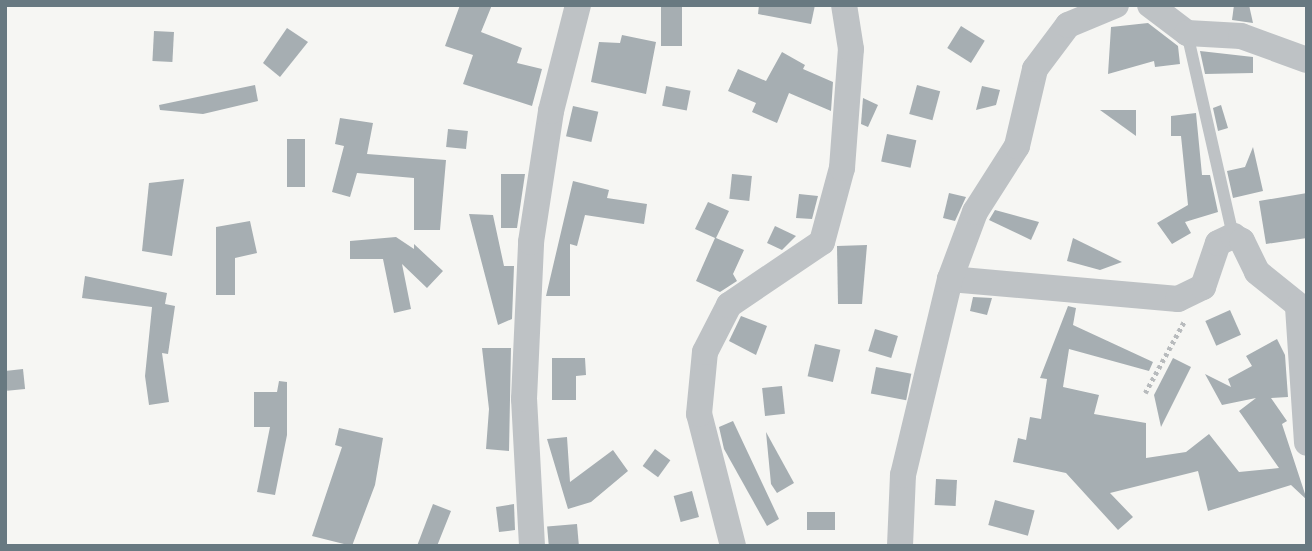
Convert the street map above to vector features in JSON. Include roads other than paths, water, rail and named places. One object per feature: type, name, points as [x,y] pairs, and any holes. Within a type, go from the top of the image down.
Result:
[{"type":"street","points":[[532,546],[524,399],[531,242],[551,111],[578,5]]},
{"type":"street","points":[[733,546],[699,414],[705,352],[729,305],[822,242],[842,168],[851,49],[844,5]]},
{"type":"street","points":[[900,546],[903,475],[950,279],[975,212],[1017,146],[1035,69],[1063,15],[1116,5]]},
{"type":"street","points":[[1150,5],[1186,33],[1241,36],[1307,60]]},
{"type":"street","points":[[950,279],[1178,299],[1203,287],[1218,243],[1233,236],[1242,241],[1257,272],[1302,309],[1307,443]]},
{"type":"lane","points":[[1186,33],[1233,236]]}]
